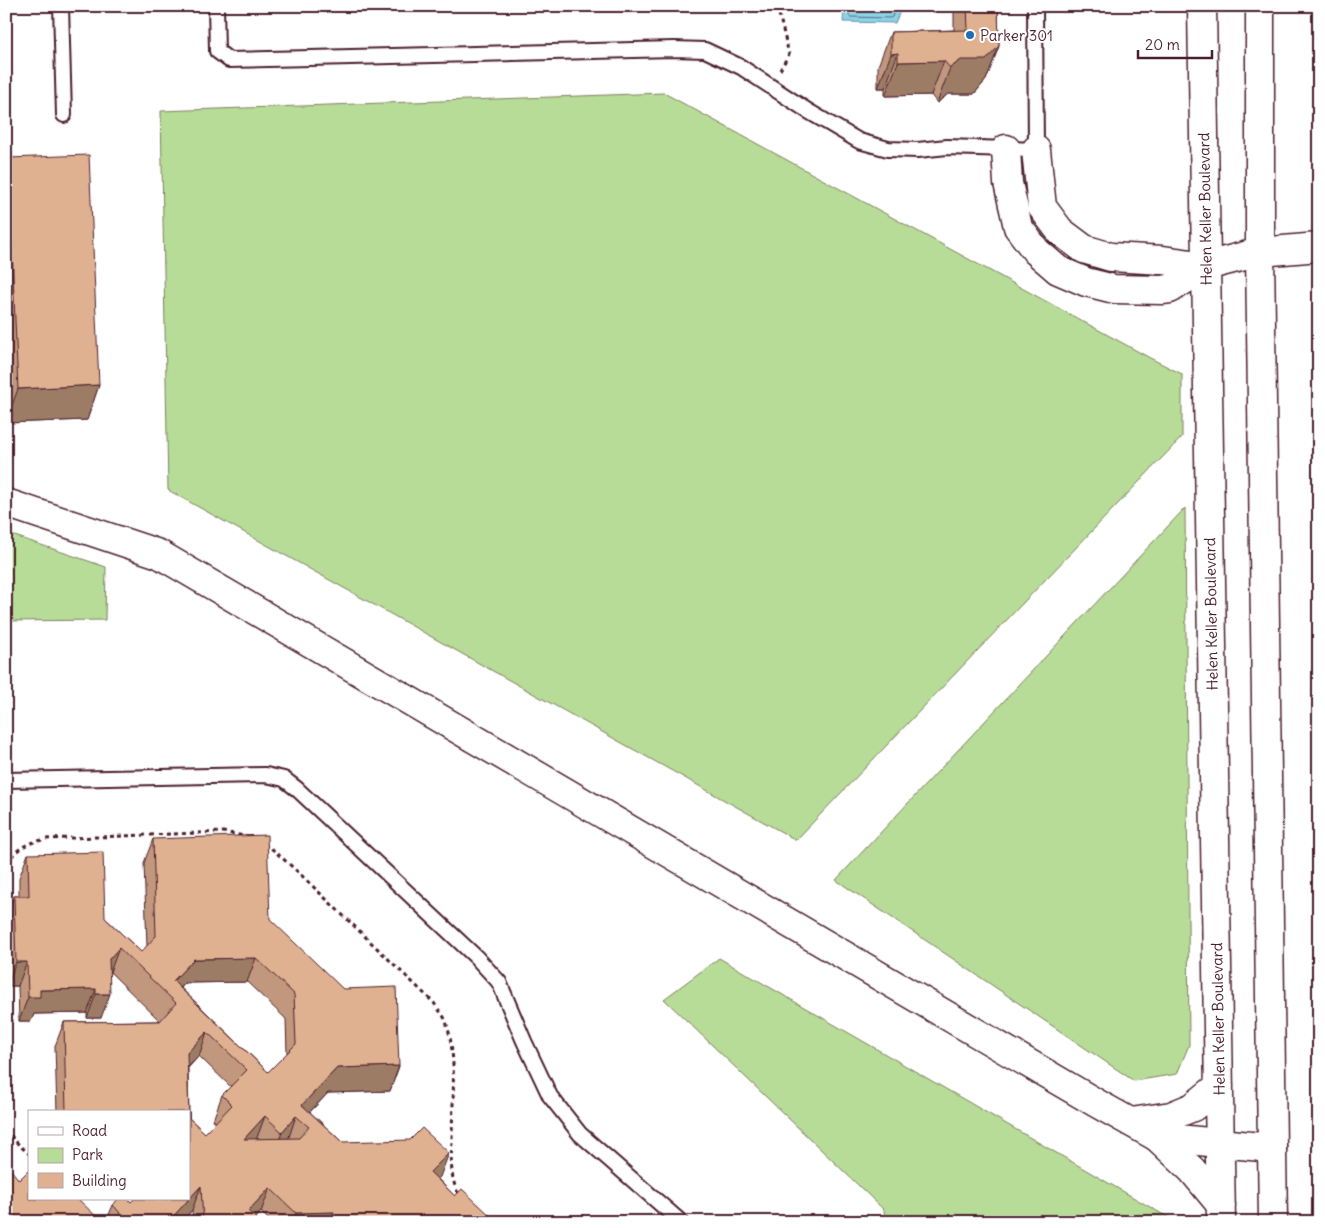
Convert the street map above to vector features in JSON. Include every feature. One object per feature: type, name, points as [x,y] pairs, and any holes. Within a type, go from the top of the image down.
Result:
[{"type":"street","name":"Helen Keller Boulevard","points":[[1202,6],[1221,1214]]},
{"type":"street","points":[[1260,6],[1260,252],[1273,1222]]},
{"type":"street","points":[[1006,149],[1008,183],[1018,227],[1036,251],[1058,270],[1086,282],[1114,289],[1170,289],[1206,266],[1260,252],[1319,247]]},
{"type":"street","points":[[1036,150],[1042,207],[1060,232],[1084,249],[1111,257],[1163,260],[1206,266]]},
{"type":"street","points":[[6,503],[159,554],[1132,1122],[1157,1137],[1192,1170],[1221,1214]]},
{"type":"street","points":[[1132,1122],[1171,1116],[1193,1107],[1219,1086]]},
{"type":"street","points":[[1157,1137],[1272,1148]]},
{"type":"lane","points":[[61,6],[64,114]]},
{"type":"lane","points":[[216,6],[217,51],[229,60],[674,49],[705,50],[741,67],[808,111],[859,141],[888,149],[918,150],[947,147],[1036,150],[1035,6]]},
{"type":"lane","points":[[6,780],[266,774],[284,779],[297,789],[462,944],[499,982],[550,1096],[580,1134],[681,1222]]},
{"type":"path","points":[[771,86],[789,54],[777,6]]},
{"type":"path","points":[[6,863],[26,844],[46,839],[223,832],[246,836],[254,840]]},
{"type":"path","points":[[262,844],[271,848],[298,872],[434,1003],[444,1017],[451,1040],[453,1064],[451,1166],[455,1188],[462,1201]]},
{"type":"path","points":[[6,1129],[14,1140],[28,1153]]},
{"type":"green space","points":[[664,93],[1182,374],[1182,437],[796,840],[168,490],[161,111]]},
{"type":"green space","points":[[1185,508],[1189,1045],[1177,1074],[1134,1081],[836,880]]},
{"type":"green space","points":[[6,533],[106,567],[105,620],[6,621]]},
{"type":"green space","points":[[719,958],[1176,1222],[885,1222],[884,1210],[664,999]]},
{"type":"water","points":[[844,6],[907,6],[901,9],[895,23],[843,22]]},
{"type":"building","points":[[967,6],[998,6],[999,46],[986,60],[961,60],[950,68],[944,61],[898,62],[898,53],[891,54],[891,32],[968,30]]},
{"type":"building","points":[[89,155],[99,385],[18,389],[8,158]]},
{"type":"building","points":[[267,835],[270,919],[343,989],[396,987],[399,1066],[337,1068],[302,1105],[342,1142],[410,1140],[422,1128],[449,1153],[430,1172],[455,1196],[462,1189],[495,1220],[494,1222],[334,1222],[334,1212],[296,1213],[270,1188],[248,1211],[260,1222],[203,1222],[201,1186],[190,1198],[190,1119],[205,1133],[232,1105],[222,1095],[247,1070],[207,1032],[187,1053],[189,1110],[66,1110],[64,1022],[160,1021],[176,1003],[119,948],[109,959],[110,994],[96,994],[96,989],[40,990],[40,997],[28,997],[27,962],[16,962],[14,896],[29,896],[28,854],[103,852],[105,918],[141,952],[156,936],[153,839]],"holes":[[[256,958],[294,994],[296,1044],[268,1072],[173,981],[194,959]],[[265,1116],[282,1132],[296,1116],[309,1127],[299,1138],[244,1139]]]},
{"type":"building","points":[[11,1170],[19,1180],[28,1171],[28,1200],[79,1200],[102,1222],[6,1222],[6,1175]]},
{"type":"building","points":[[117,1200],[129,1200],[131,1202],[133,1200],[188,1200],[168,1222],[115,1222],[120,1213],[113,1205]]},
{"type":"place","name":"Parker 301","points":[[970,35]]}]
